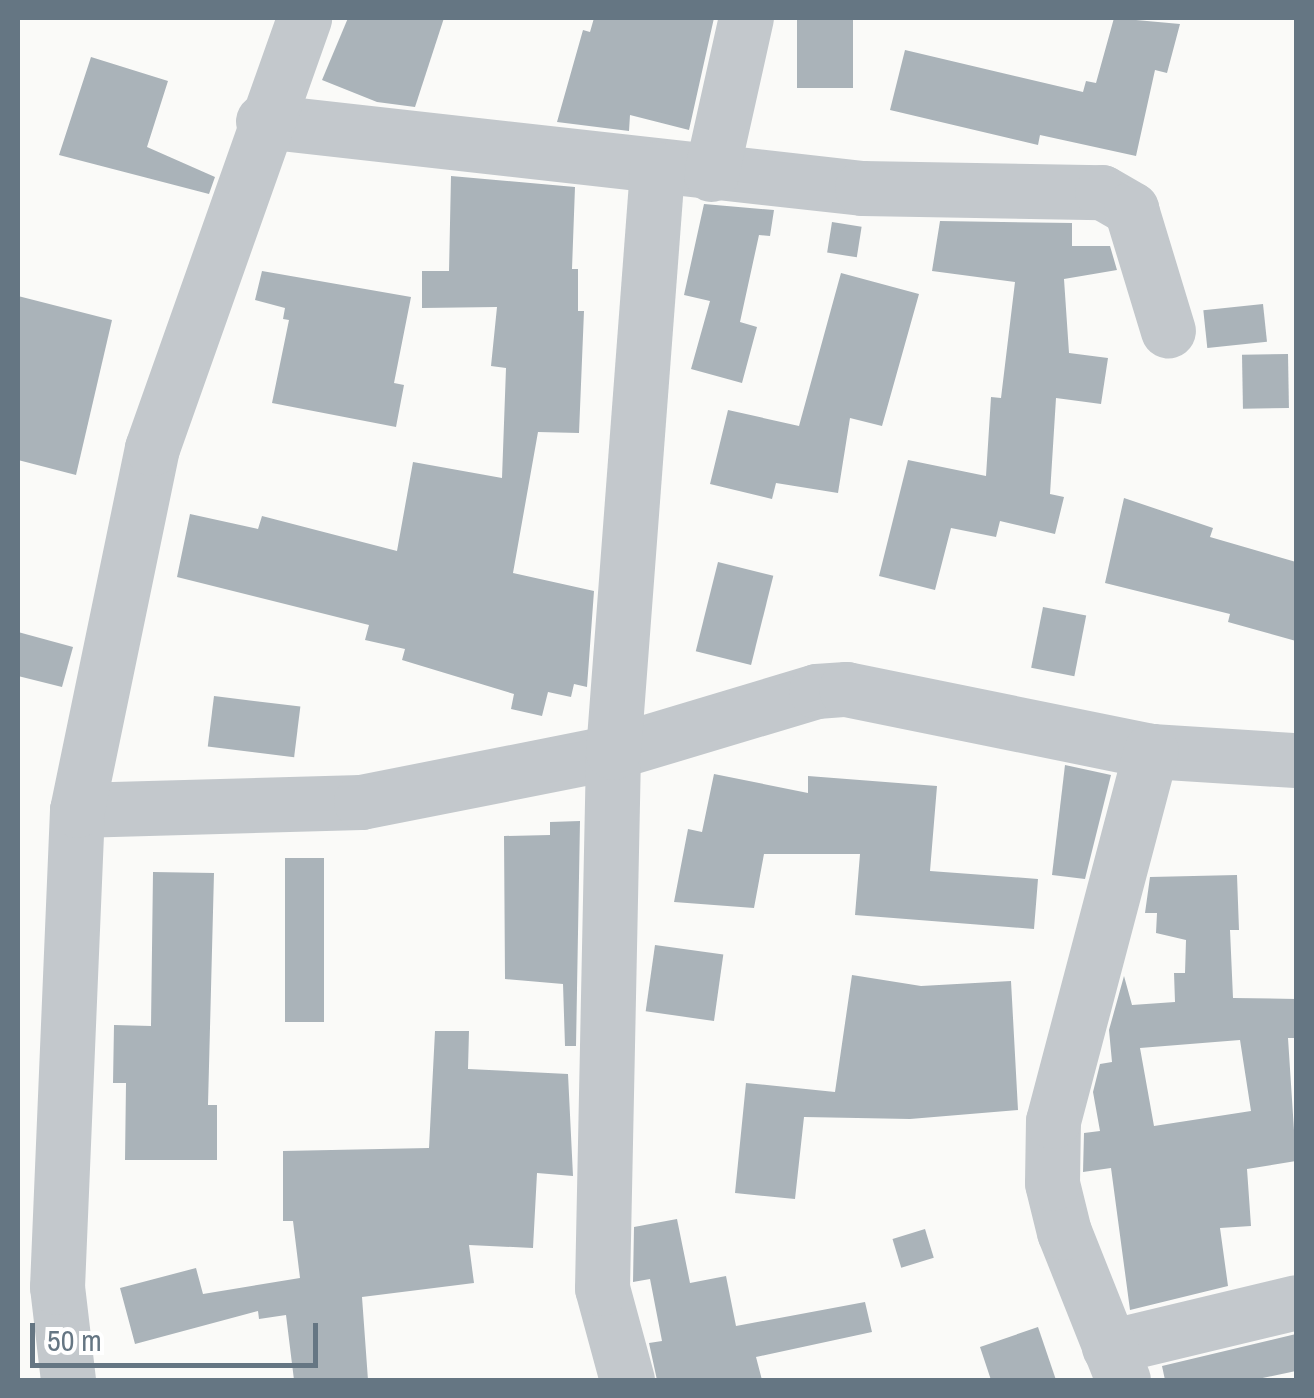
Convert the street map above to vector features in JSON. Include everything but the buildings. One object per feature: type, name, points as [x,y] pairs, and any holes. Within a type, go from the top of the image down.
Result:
[{"type":"street","points":[[68,1380],[57,1288],[78,810],[152,448],[262,121],[304,18]]},
{"type":"street","points":[[711,174],[746,18]]},
{"type":"street","points":[[262,121],[862,188],[1102,192],[1131,209],[1168,331]]},
{"type":"street","points":[[627,1380],[602,1288],[613,752],[656,168]]},
{"type":"street","points":[[78,810],[361,802],[613,752],[816,691],[846,689],[1152,750],[1296,760]]},
{"type":"street","points":[[1152,750],[1052,1121],[1052,1183],[1060,1216],[1076,1273],[1116,1364],[1296,1302]]}]
